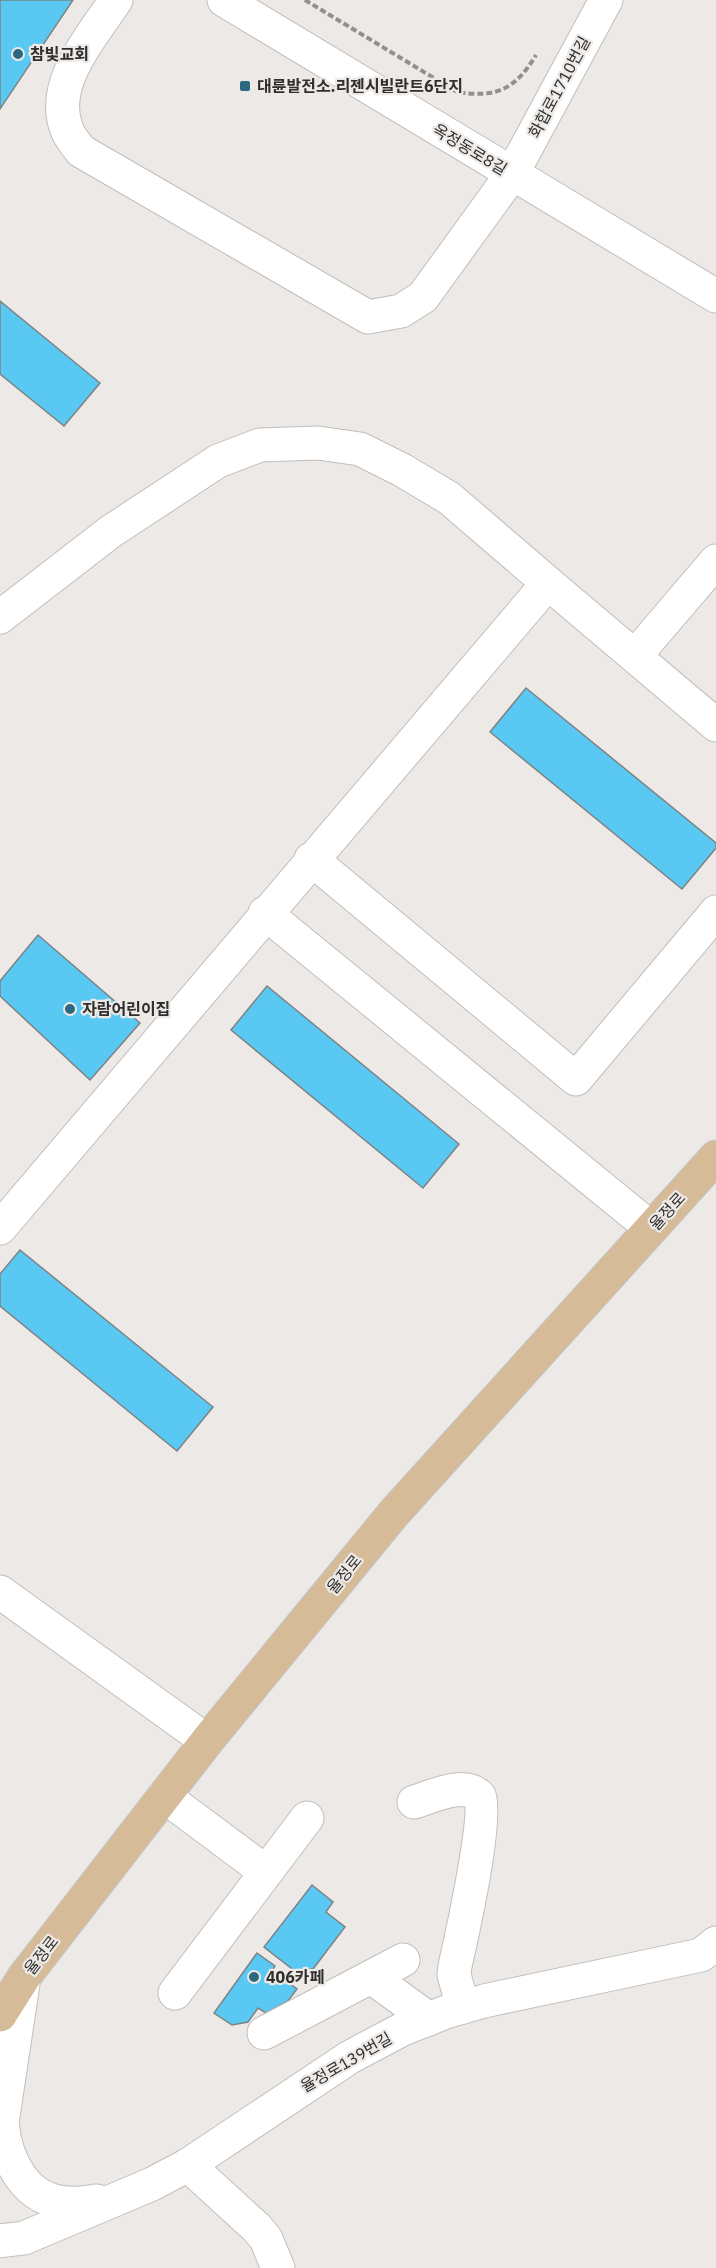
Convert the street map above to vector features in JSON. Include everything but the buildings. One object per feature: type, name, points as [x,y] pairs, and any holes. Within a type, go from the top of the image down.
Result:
[{"type":"main road","name":"율정로","points":[[0,2015],[24,1977],[207,1741],[394,1513],[716,1157]]},
{"type":"main road","points":[[0,1998],[24,1977]]},
{"type":"street","name":"화합로1710번길","points":[[116,0],[77,61],[63,91],[65,127],[81,152],[368,317],[401,311],[423,297],[512,174],[606,0]]},
{"type":"street","name":"옥정동로8길","points":[[224,0],[716,296]]},
{"type":"street","points":[[0,617],[110,532],[218,461],[260,445],[318,443],[360,448],[449,498],[716,725]]},
{"type":"street","points":[[635,656],[716,561]]},
{"type":"street","points":[[0,1228],[265,913],[548,583]]},
{"type":"street","points":[[311,859],[576,1079],[716,912]]},
{"type":"street","points":[[265,913],[651,1228]]},
{"type":"street","points":[[0,1592],[207,1741]]},
{"type":"street","points":[[414,1802],[449,1792],[469,1790],[479,1796],[484,1804],[455,1966],[463,2007]]},
{"type":"street","points":[[165,1797],[266,1872]]},
{"type":"street","points":[[175,1993],[307,1818]]},
{"type":"street","name":"율정로139번길","points":[[8,2243],[120,2199],[188,2165],[350,2057],[429,2019],[463,2007],[701,1954],[716,1943]]},
{"type":"street","points":[[264,2033],[403,1960]]},
{"type":"street","points":[[24,1977],[2,2123],[5,2147],[14,2170],[31,2189],[47,2199],[68,2203],[120,2199]]},
{"type":"street","points":[[371,1977],[429,2019]]},
{"type":"street","points":[[188,2165],[257,2228],[266,2240],[278,2268]]},
{"type":"path","points":[[305,0],[457,92],[477,95],[496,93],[513,85],[539,49]]},
{"type":"place","name":"참빛교회","points":[[18,54]]},
{"type":"place","name":"대륜발전소.리젠시빌란트6단지","points":[[245,86]]},
{"type":"place","name":"자람어린이집","points":[[70,1009]]},
{"type":"place","name":"406카페","points":[[254,1977]]}]
